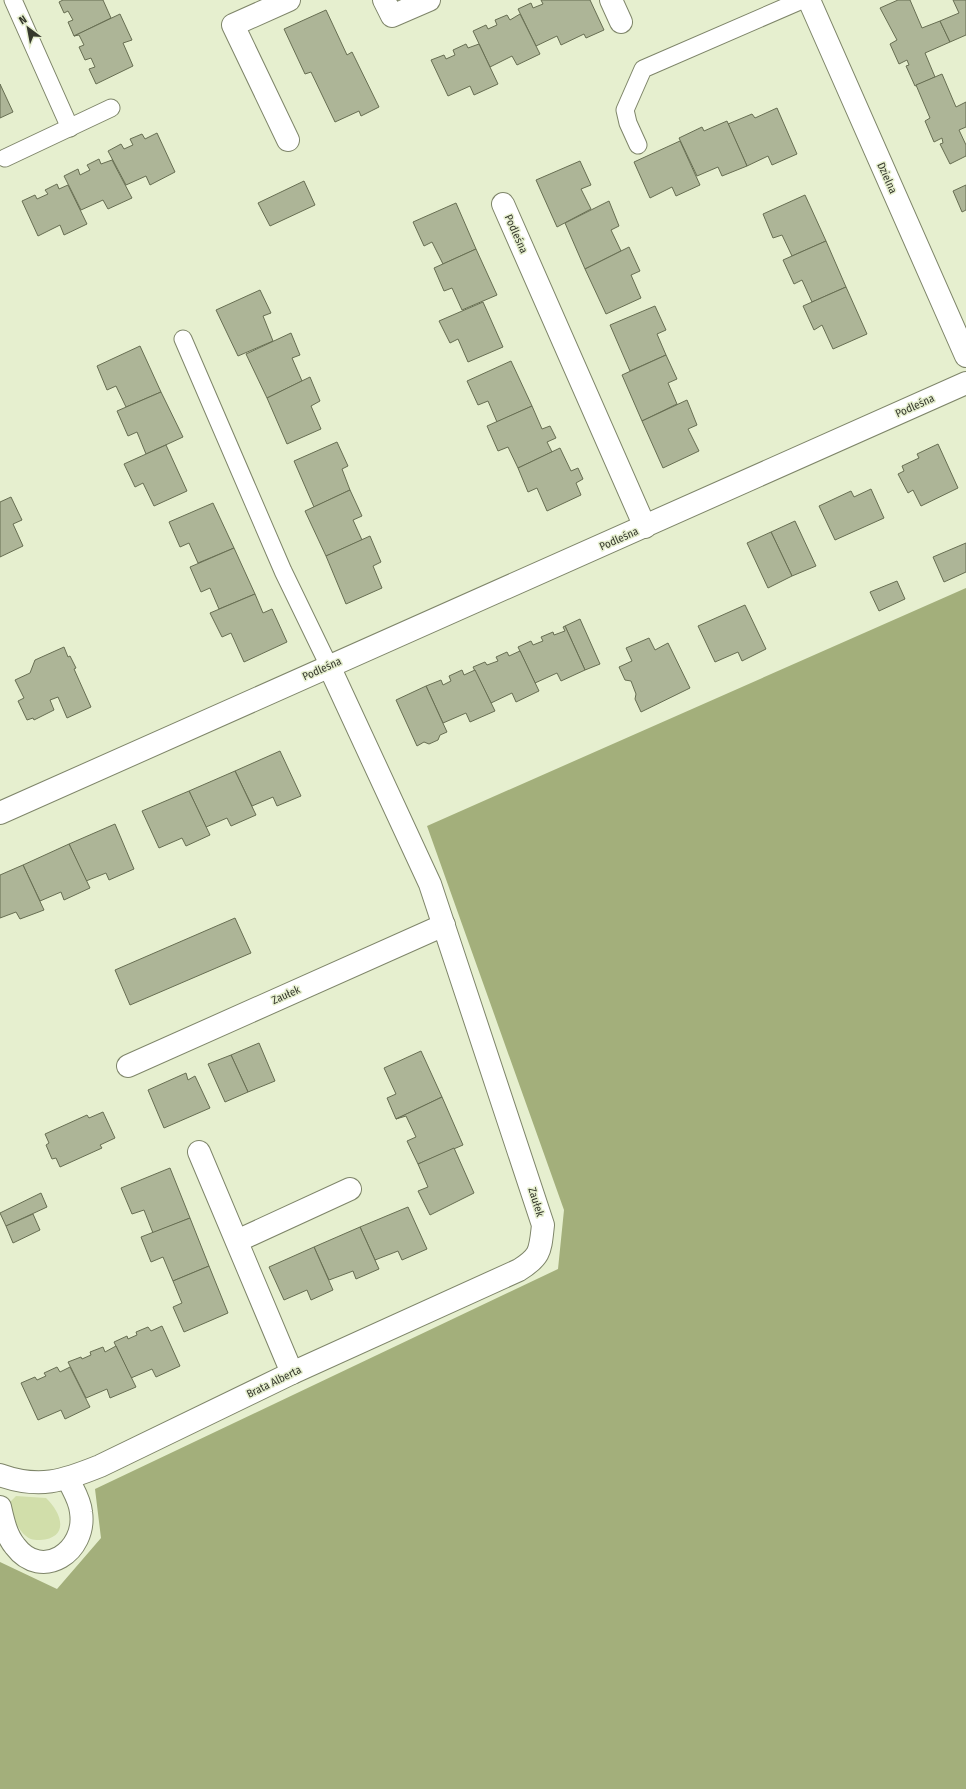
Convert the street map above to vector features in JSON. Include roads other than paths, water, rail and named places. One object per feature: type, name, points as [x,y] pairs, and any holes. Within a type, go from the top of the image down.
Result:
[{"type":"street","points":[[288,140],[233,25],[289,0]]},
{"type":"street","points":[[384,0],[392,16],[429,0]]},
{"type":"street","points":[[611,0],[621,22]]},
{"type":"street","name":"Dzielna","points":[[808,0],[966,356]]},
{"type":"street","name":"Podleśna","points":[[502,204],[645,527]]},
{"type":"street","name":"Podleśna","points":[[0,813],[966,383]]},
{"type":"street","name":"Zaułek","points":[[329,666],[430,884],[543,1225],[538,1252]]},
{"type":"street","name":"Zaułek","points":[[128,1066],[444,925]]},
{"type":"street","points":[[200,1152],[292,1373]]},
{"type":"street","points":[[237,1241],[350,1189]]},
{"type":"street","name":"Brata Alberta","points":[[0,1475],[35,1484],[68,1479],[100,1466],[292,1373],[519,1270],[534,1260],[538,1252]]},
{"type":"street","points":[[0,1507],[8,1534],[15,1547],[27,1557],[37,1562],[48,1562],[59,1558],[66,1554],[73,1545],[80,1528],[82,1514],[80,1504],[68,1479]]},
{"type":"lane","points":[[13,0],[70,128]]},
{"type":"lane","points":[[638,145],[628,123],[625,110],[643,69],[802,0]]},
{"type":"lane","points":[[5,158],[111,108]]},
{"type":"lane","points":[[183,339],[283,572],[329,666]]}]
